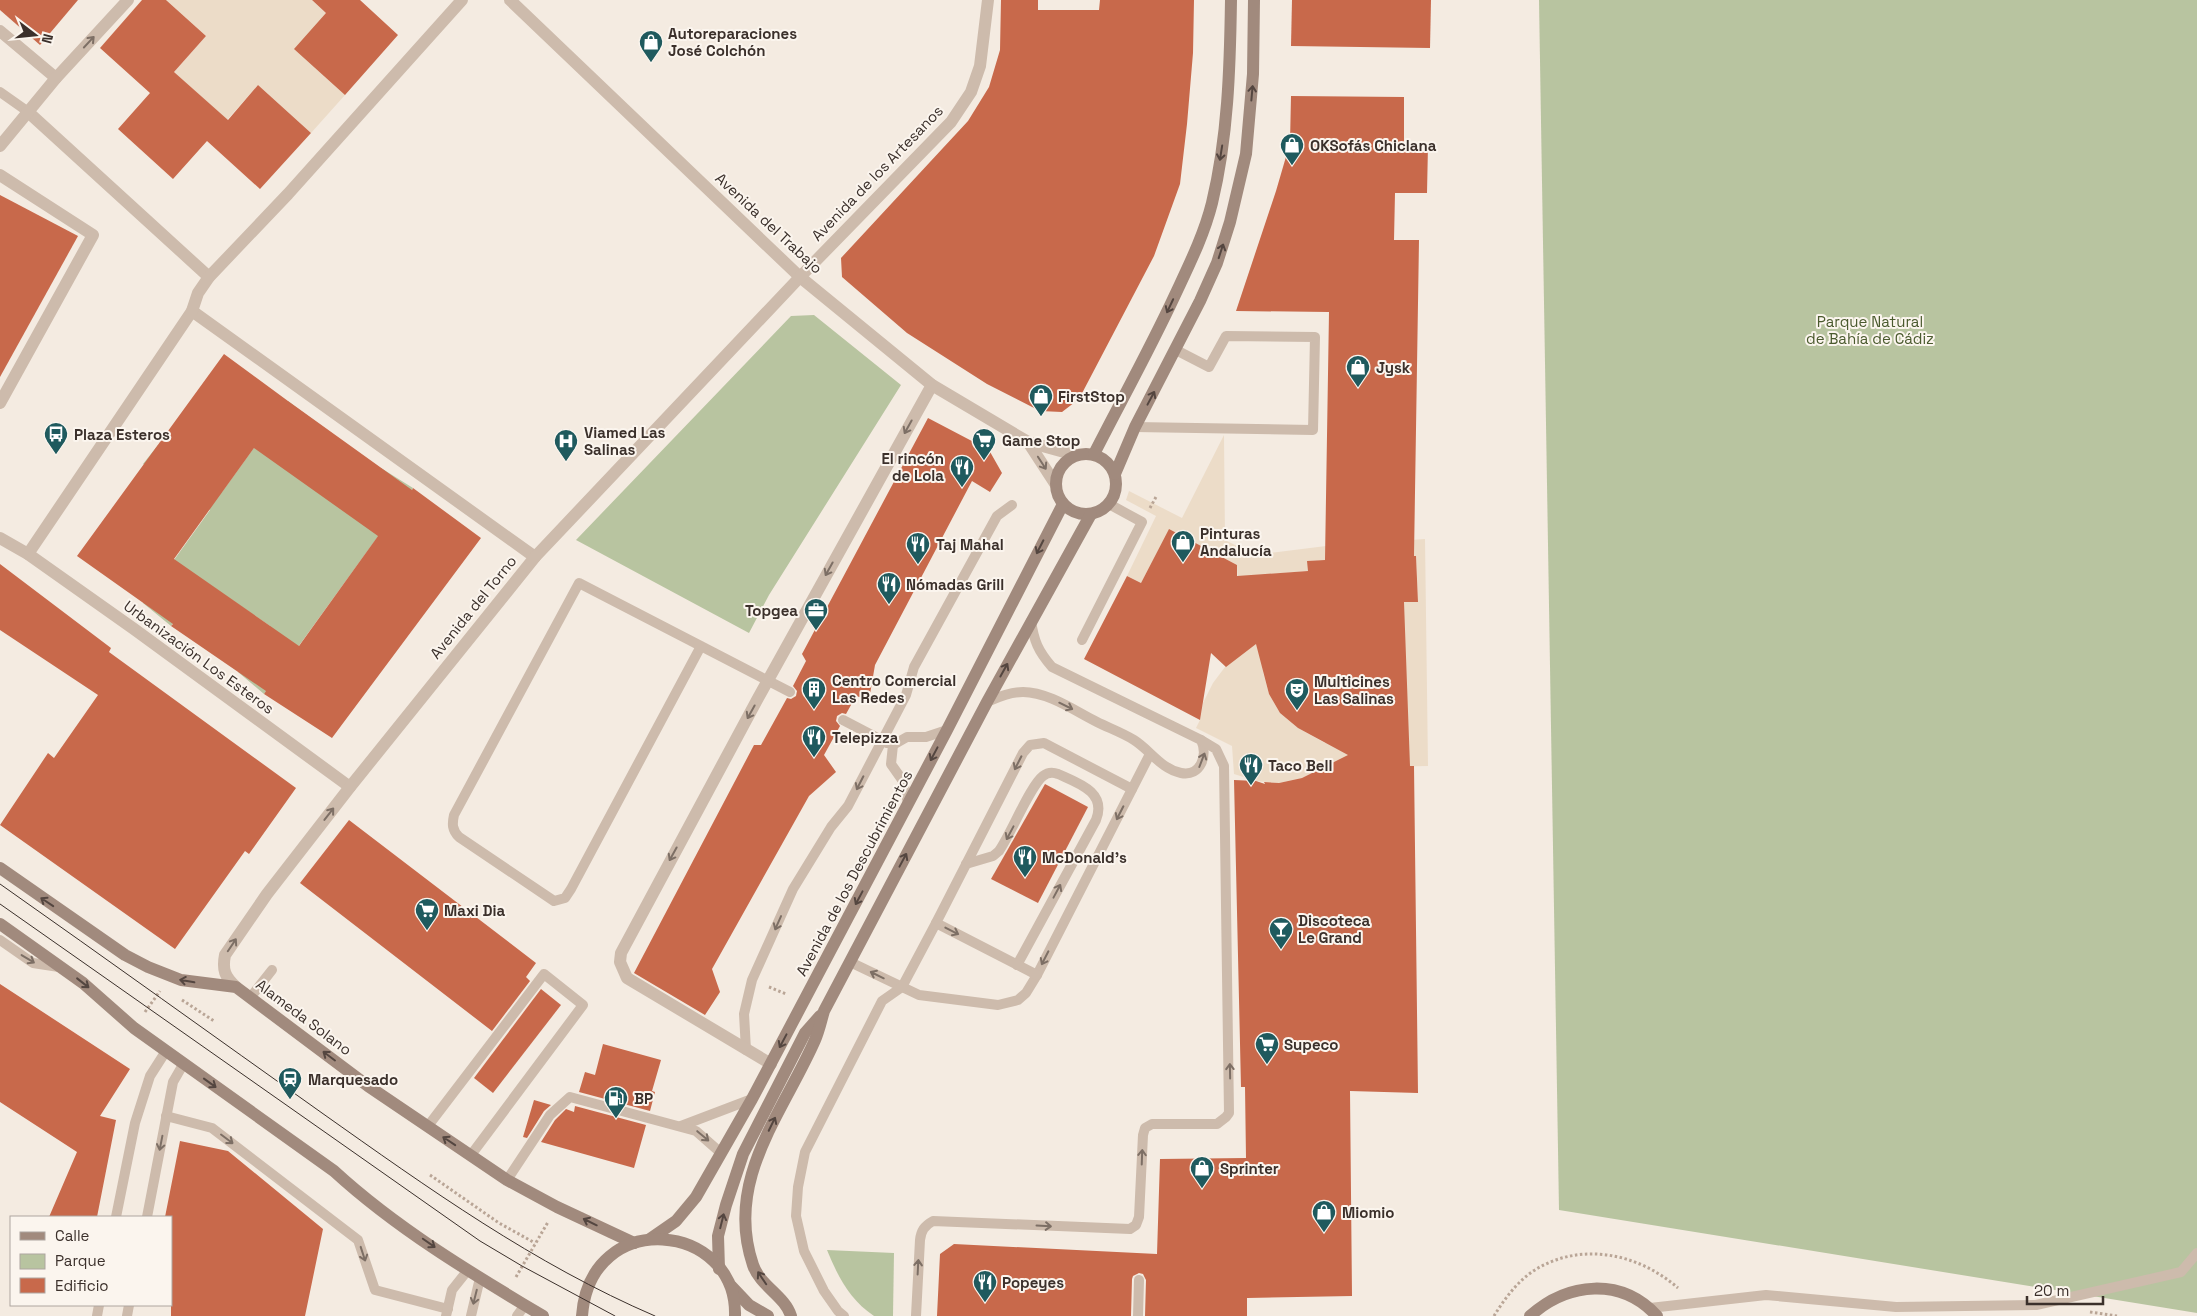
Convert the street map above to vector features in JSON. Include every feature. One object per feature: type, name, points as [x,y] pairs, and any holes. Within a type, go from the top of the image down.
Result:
[{"type":"main road","points":[[1094,454],[1172,302],[1201,238],[1211,204],[1225,129],[1231,0]]},
{"type":"main road","points":[[1115,474],[1135,427],[1176,350],[1217,263],[1230,222],[1246,154],[1253,74],[1254,0]]},
{"type":"main road","points":[[1094,454],[1110,464],[1117,484],[1115,495],[1110,504],[1101,511],[1091,514],[1080,514],[1070,510],[1063,504],[1057,494],[1056,475],[1061,467],[1075,455],[1094,454]]},
{"type":"main road","name":"Avenida de los Descubrimientos","points":[[650,1239],[676,1221],[691,1203],[752,1099],[947,730],[1063,504]]},
{"type":"main road","points":[[791,1316],[788,1308],[766,1285],[754,1267],[746,1238],[746,1204],[752,1170],[764,1139],[815,1040],[824,1011],[987,702],[1091,514]]},
{"type":"main road","name":"Alameda Solano","points":[[0,868],[125,955],[148,967],[182,980],[236,987],[368,1086],[507,1180],[557,1207],[634,1243]]},
{"type":"main road","points":[[0,924],[83,983],[134,1028],[334,1172],[364,1198],[480,1278],[543,1316]]},
{"type":"main road","points":[[719,1269],[718,1236],[743,1154],[805,1033],[824,1011]]},
{"type":"main road","points":[[582,1316],[585,1292],[596,1270],[607,1258],[634,1243],[650,1239],[681,1242],[695,1248],[708,1257],[727,1282],[733,1297],[735,1316]]},
{"type":"main road","points":[[727,1282],[749,1305],[768,1316]]},
{"type":"main road","points":[[1530,1316],[1543,1304],[1564,1294],[1586,1289],[1609,1290],[1627,1295],[1654,1312]]},
{"type":"street","points":[[0,146],[26,111],[128,0]]},
{"type":"street","points":[[28,554],[192,311],[198,293],[209,277],[288,194],[462,0]]},
{"type":"street","name":"Avenida del Trabajo","points":[[510,0],[800,277],[932,384],[1028,442]]},
{"type":"street","name":"Avenida de los Artesanos","points":[[800,277],[908,167],[956,114],[971,92],[980,66],[988,0]]},
{"type":"street","points":[[0,31],[56,78]]},
{"type":"street","points":[[26,111],[209,277]]},
{"type":"street","points":[[0,174],[93,235],[0,404]]},
{"type":"street","name":"Avenida del Torno","points":[[236,987],[226,978],[223,967],[225,955],[267,894],[350,787],[534,557],[800,277]]},
{"type":"street","points":[[192,311],[534,557]]},
{"type":"street","points":[[771,1064],[626,978],[620,962],[624,945],[932,384]]},
{"type":"street","points":[[1028,442],[1075,455]]},
{"type":"street","points":[[1028,442],[1056,485]]},
{"type":"street","name":"Urbanización Los Esteros","points":[[0,538],[28,554],[134,629],[350,787]]},
{"type":"lane","points":[[0,92],[26,111]]},
{"type":"lane","points":[[1135,427],[1313,430],[1315,337],[1226,336],[1209,367],[1176,350]]},
{"type":"lane","points":[[1082,640],[1142,522],[1110,504]]},
{"type":"lane","points":[[746,1050],[744,1014],[752,980],[793,889],[831,827],[848,806],[906,695],[914,667],[997,516],[1012,505]]},
{"type":"lane","points":[[701,646],[572,889],[564,898],[554,901],[458,838],[453,827],[454,815],[579,583],[701,646],[768,681],[790,692]]},
{"type":"lane","points":[[916,1316],[920,1240],[923,1228],[928,1224],[933,1221],[1130,1229],[1136,1225],[1139,1217],[1145,1128],[1152,1124],[1217,1124],[1226,1118],[1229,1112],[1224,766],[1216,749],[1201,740],[1052,667],[1040,654],[1034,638],[1031,621]]},
{"type":"lane","points":[[987,702],[1004,694],[1024,692],[1043,695],[1136,741],[1150,754],[1177,772],[1189,773],[1195,771],[1204,760],[1205,754],[1201,740]]},
{"type":"lane","points":[[843,720],[893,745]]},
{"type":"lane","points":[[893,745],[907,737],[926,737],[947,730]]},
{"type":"lane","points":[[844,1316],[838,1311],[824,1291],[804,1251],[796,1216],[798,1187],[805,1152],[882,1001],[902,987],[1024,753],[1030,745],[1044,743],[1132,789]]},
{"type":"lane","points":[[893,745],[891,764],[903,780],[908,803]]},
{"type":"lane","points":[[850,962],[919,995],[998,1005],[1018,1000],[1026,993],[1036,975],[1150,754]]},
{"type":"lane","points":[[966,864],[992,856],[999,851],[1034,788],[1044,775],[1053,772],[1058,774],[1089,789],[1097,800],[1098,813],[1096,820],[1017,965]]},
{"type":"lane","points":[[936,923],[1036,975]]},
{"type":"lane","points":[[0,940],[33,963],[61,967]]},
{"type":"lane","points":[[250,998],[272,970]]},
{"type":"lane","points":[[428,1126],[544,974],[583,1005],[471,1155]]},
{"type":"lane","points":[[116,1216],[135,1123],[150,1076],[166,1051]]},
{"type":"lane","points":[[147,1216],[173,1082],[184,1063]]},
{"type":"lane","points":[[507,1180],[550,1115],[570,1098],[696,1131],[721,1153]]},
{"type":"lane","points":[[681,1126],[752,1099]]},
{"type":"lane","points":[[166,1116],[212,1128],[358,1240],[375,1290],[447,1312],[452,1290],[468,1270]]},
{"type":"lane","points":[[1654,1312],[1695,1302],[1766,1294],[1896,1307],[2036,1305],[2181,1272],[2197,1254]]},
{"type":"lane","points":[[471,1316],[480,1278]]},
{"type":"lane","points":[[1138,1316],[1139,1280]]},
{"type":"lane","points":[[517,1316],[525,1305]]},
{"type":"path","points":[[134,1028],[171,976]]},
{"type":"path","points":[[177,997],[214,1021]]},
{"type":"path","points":[[430,1175],[499,1223],[535,1243]]},
{"type":"path","points":[[506,1294],[557,1207]]},
{"type":"path","points":[[1494,1316],[1514,1288],[1537,1268],[1562,1258],[1587,1254],[1608,1254],[1635,1261],[1671,1282],[1695,1302]]},
{"type":"green space","name":"Parque Natural de Bahía de Cádiz","points":[[1539,0],[2197,0],[2197,1313],[1559,1210]]},
{"type":"green space","points":[[814,315],[901,385],[769,595],[749,633],[576,540],[791,316]]},
{"type":"green space","points":[[288,401],[316,422],[349,515],[381,468],[413,488],[264,694],[238,672],[270,626],[203,580],[171,626],[143,603],[210,510],[143,464],[158,445],[222,492]]},
{"type":"green space","points":[[827,1250],[894,1253],[893,1316],[874,1316],[858,1303],[840,1279]]},
{"type":"shaded area","points":[[166,0],[312,0],[326,13],[345,95],[311,133],[258,85],[227,120],[174,72],[206,36]]},
{"type":"shaded area","points":[[1224,435],[1225,540],[1255,555],[1326,546],[1425,539],[1428,766],[1322,768],[1302,778],[1279,783],[1256,781],[1234,774],[1232,746],[1196,728],[1200,720],[1203,703],[1213,683],[1225,667],[1241,655],[1237,565],[1169,530],[1141,583],[1127,576],[1156,516],[1126,500],[1129,491],[1182,518]],"holes":[[[1416,556],[1418,601],[1404,602],[1325,743],[1298,728],[1280,713],[1269,694],[1263,672],[1256,575],[1308,571],[1308,561]]]},
{"type":"building","points":[[0,0],[78,0],[40,45],[0,10]]},
{"type":"building","points":[[142,0],[166,0],[206,36],[174,72],[228,120],[258,85],[311,133],[260,189],[207,141],[173,179],[118,129],[150,93],[100,48]]},
{"type":"building","points":[[312,0],[360,0],[398,35],[345,95],[294,49],[326,13]]},
{"type":"building","points":[[1001,0],[1038,0],[1038,10],[1099,10],[1100,0],[1194,0],[1193,53],[1180,184],[1154,256],[1079,399],[1062,412],[1040,411],[987,384],[907,333],[842,277],[841,258],[968,121],[989,87],[1000,50]]},
{"type":"building","points":[[1292,0],[1431,0],[1430,48],[1291,46]]},
{"type":"building","points":[[1291,96],[1404,97],[1404,144],[1428,145],[1427,193],[1395,193],[1394,240],[1419,240],[1414,556],[1416,556],[1418,602],[1404,602],[1410,766],[1414,766],[1418,1093],[1350,1091],[1352,1296],[1247,1298],[1247,1316],[1145,1316],[1146,1280],[1143,1274],[1139,1273],[1133,1276],[1132,1279],[1131,1316],[937,1316],[940,1254],[954,1244],[1157,1254],[1160,1159],[1246,1158],[1245,1087],[1241,1087],[1234,780],[1256,781],[1265,784],[1264,782],[1279,783],[1302,778],[1348,755],[1298,728],[1280,713],[1269,694],[1256,644],[1226,667],[1211,653],[1200,720],[1084,659],[1127,576],[1141,583],[1169,529],[1237,565],[1237,576],[1308,571],[1307,561],[1325,560],[1329,312],[1236,311],[1290,143]]},
{"type":"building","points":[[0,195],[78,236],[0,377]]},
{"type":"building","points":[[224,354],[481,538],[332,738],[264,694],[266,691],[171,626],[173,624],[77,556]],"holes":[[[254,448],[378,536],[299,646],[174,559]]]},
{"type":"building","name":"Centro Comercial Las Redes","points":[[928,418],[989,450],[1002,473],[990,492],[972,481],[875,665],[869,700],[856,696],[846,714],[842,713],[837,716],[836,721],[840,726],[824,755],[836,772],[809,796],[712,969],[720,992],[705,1015],[634,973],[754,745],[761,745],[787,698],[791,699],[796,696],[797,691],[793,686],[806,661],[802,654]]},
{"type":"building","points":[[0,564],[111,648],[109,652],[296,788],[249,854],[245,851],[175,949],[0,825],[48,753],[54,758],[98,695],[0,630]]},
{"type":"building","points":[[1045,784],[1088,807],[1038,903],[991,879]]},
{"type":"building","points":[[349,820],[536,963],[526,977],[530,981],[492,1031],[300,883]]},
{"type":"building","points":[[0,984],[130,1069],[100,1116],[116,1120],[97,1216],[49,1216],[77,1152],[0,1102]]},
{"type":"building","points":[[541,989],[561,1005],[493,1093],[474,1078]]},
{"type":"building","points":[[603,1044],[661,1060],[652,1091],[655,1092],[650,1111],[579,1092],[585,1072],[595,1075]]},
{"type":"building","points":[[534,1100],[551,1105],[544,1111],[527,1138],[523,1137]]},
{"type":"building","points":[[575,1106],[646,1125],[634,1168],[541,1142],[555,1120],[566,1109],[574,1112]]},
{"type":"building","points":[[180,1141],[228,1151],[323,1229],[305,1316],[171,1316],[172,1216],[165,1216]]},
{"type":"tram line","points":[[0,884],[442,1196],[524,1249],[610,1295],[655,1316]]},
{"type":"tram line","points":[[0,904],[480,1241],[615,1316]]},
{"type":"place","name":"Autoreparaciones José Colchón","points":[[651,63]]},
{"type":"place","name":"OKSofás Chiclana","points":[[1292,166]]},
{"type":"place","name":"Jysk","points":[[1358,388]]},
{"type":"place","name":"FirstStop","points":[[1041,417]]},
{"type":"place","name":"Plaza Esteros","points":[[56,455]]},
{"type":"place","name":"Game Stop","points":[[984,461]]},
{"type":"place","name":"Viamed Las Salinas","points":[[566,462]]},
{"type":"place","name":"El rincón de Lola","points":[[962,488]]},
{"type":"place","name":"Pinturas Andalucía","points":[[1183,563]]},
{"type":"place","name":"Taj Mahal","points":[[918,565]]},
{"type":"place","name":"Nómadas Grill","points":[[889,605]]},
{"type":"place","name":"Topgea","points":[[816,631]]},
{"type":"place","name":"Centro Comercial Las Redes","points":[[814,710]]},
{"type":"place","name":"Multicines Las Salinas","points":[[1297,711]]},
{"type":"place","name":"Telepizza","points":[[814,758]]},
{"type":"place","name":"Taco Bell","points":[[1251,786]]},
{"type":"place","name":"McDonald's","points":[[1025,878]]},
{"type":"place","name":"Maxi Dia","points":[[427,931]]},
{"type":"place","name":"Discoteca Le Grand","points":[[1281,950]]},
{"type":"place","name":"Supeco","points":[[1267,1065]]},
{"type":"place","name":"Marquesado","points":[[290,1100]]},
{"type":"place","name":"BP","points":[[616,1119]]},
{"type":"place","name":"Sprinter","points":[[1202,1189]]},
{"type":"place","name":"Miomio","points":[[1324,1233]]},
{"type":"place","name":"Popeyes","points":[[985,1303]]}]
